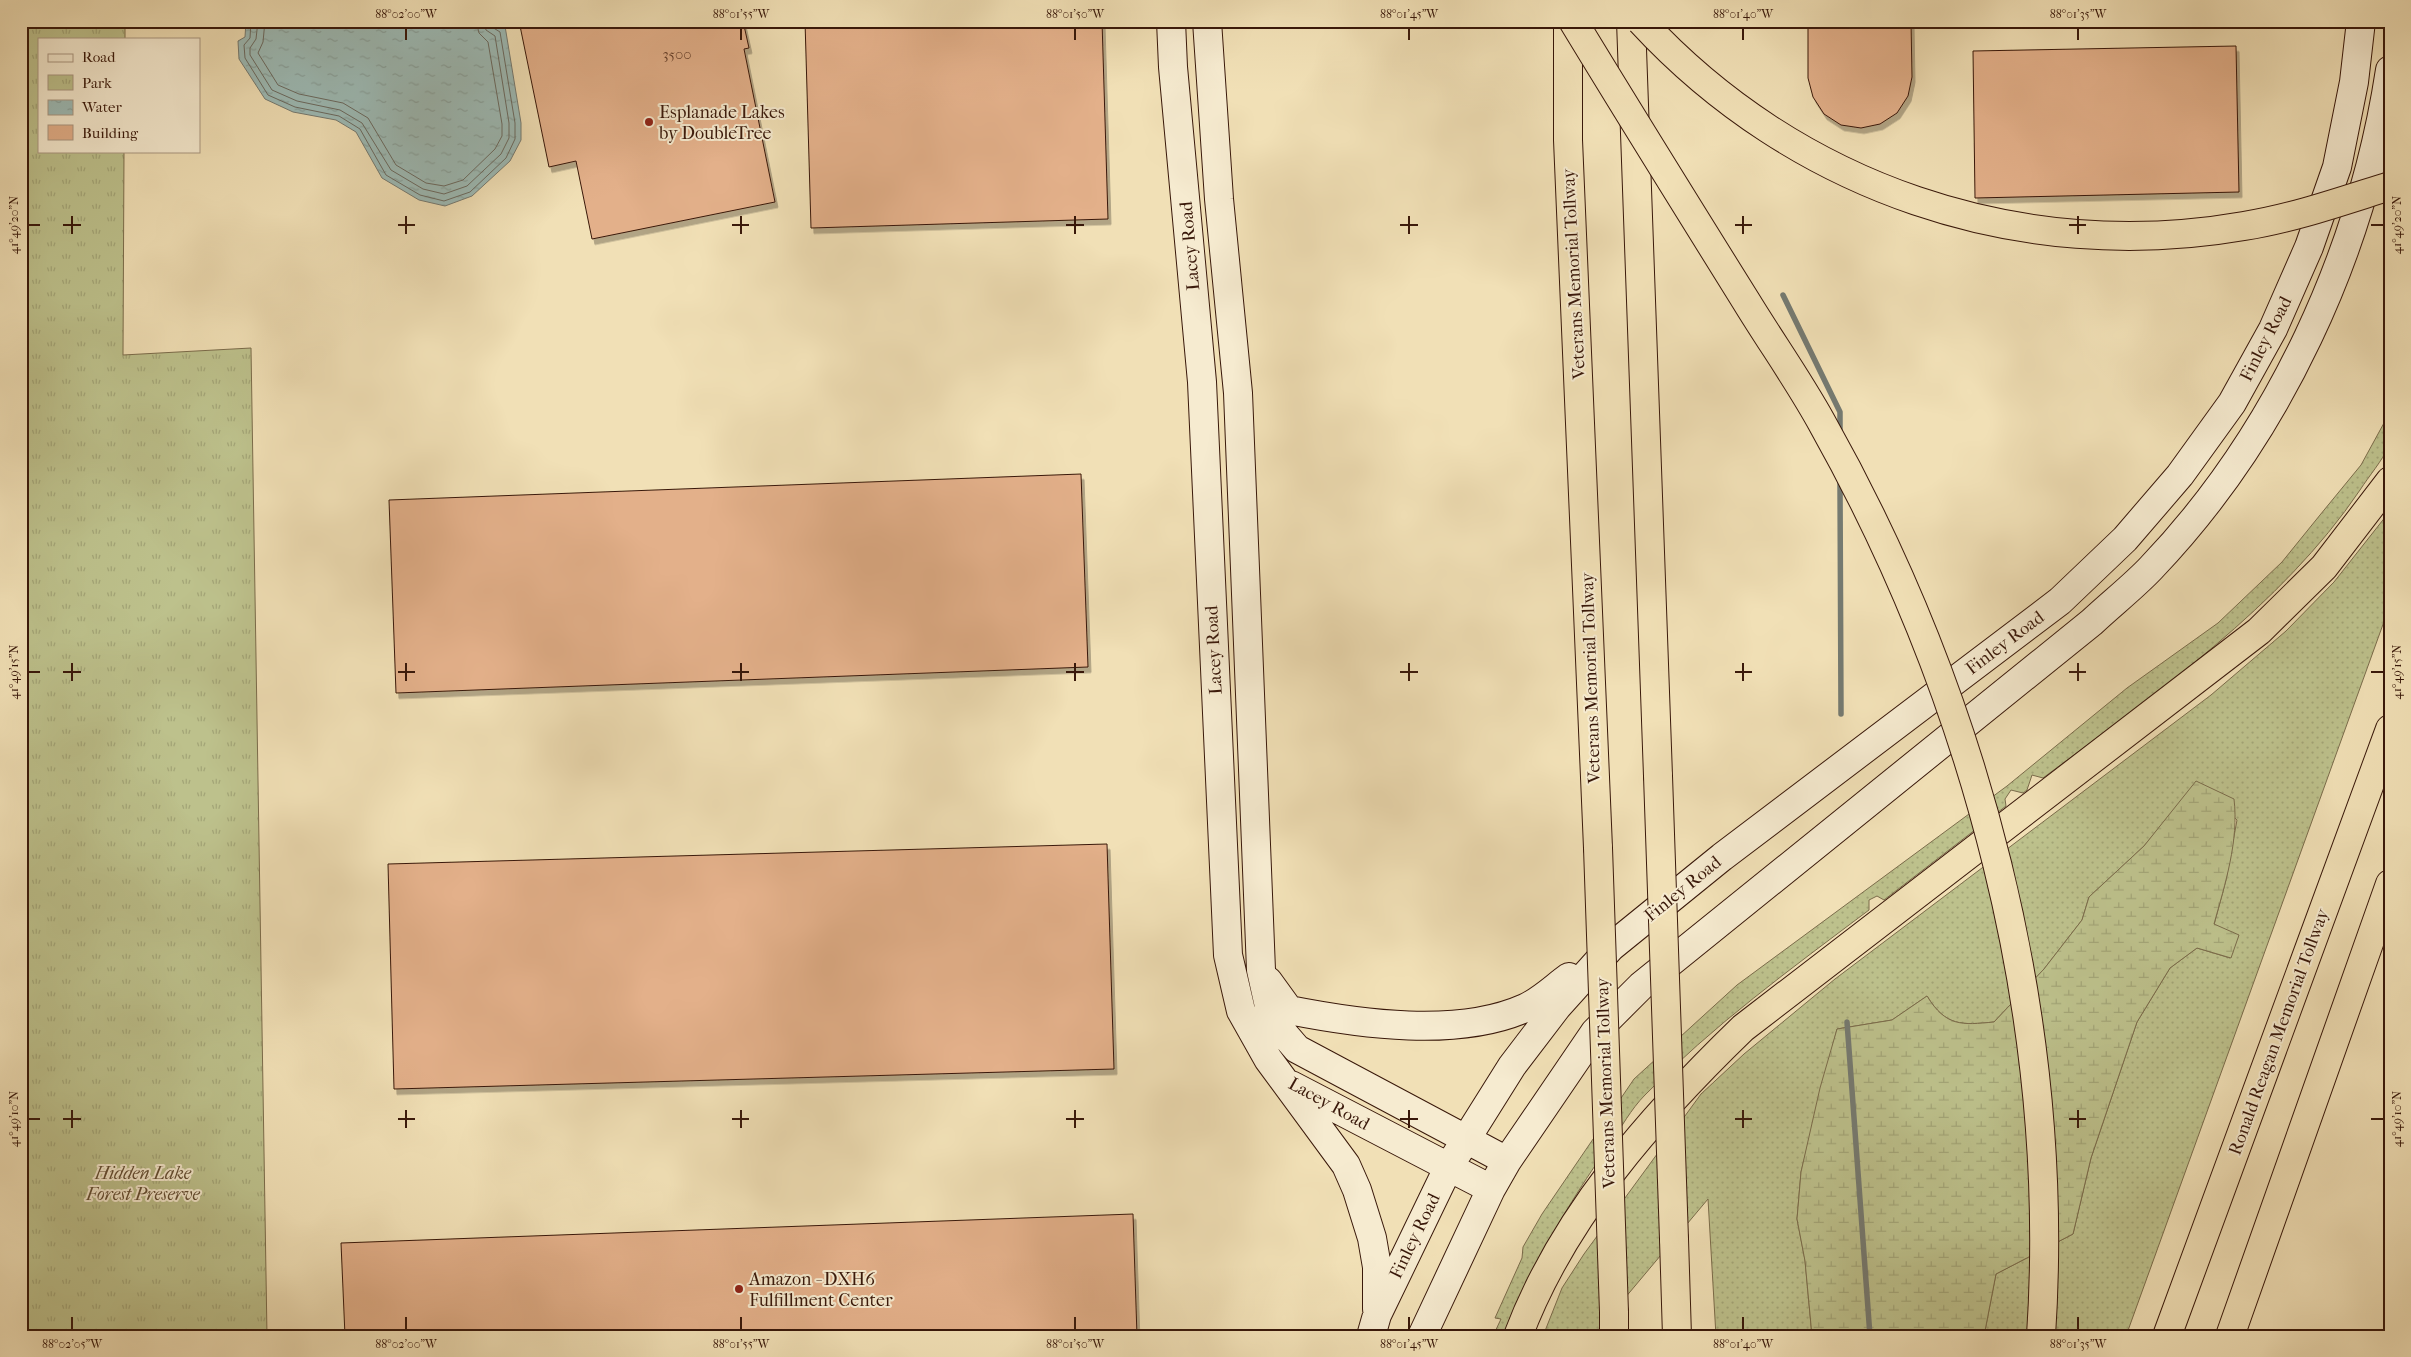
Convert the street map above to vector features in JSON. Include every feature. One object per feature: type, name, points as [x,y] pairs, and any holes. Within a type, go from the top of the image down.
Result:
[{"type":"highway","points":[[1555,21],[1568,140]]},
{"type":"highway","name":"Veterans Memorial Tollway","points":[[1568,21],[1568,140],[1598,848],[1614,1324]]},
{"type":"highway","points":[[1573,21],[1821,421],[1889,555],[1914,610],[1950,708],[1968,759],[1997,864],[2028,1022],[2043,1184],[2044,1294],[2041,1336]]},
{"type":"highway","points":[[1631,21],[1677,1328]]},
{"type":"highway","points":[[1641,21],[1718,95],[1783,140],[1821,161],[1891,191],[1956,213],[2004,225],[2043,231],[2092,235],[2142,236],[2200,232],[2287,218],[2390,186]]},
{"type":"highway","points":[[1518,1336],[1551,1264],[1596,1194],[1639,1137],[1690,1080],[1743,1028],[2259,631],[2324,567],[2390,481]]},
{"type":"highway","name":"Ronald Reagan Memorial Tollway","points":[[2167,1336],[2390,729]]},
{"type":"highway","points":[[2230,1336],[2390,884]]},
{"type":"main road","name":"Lacey Road","points":[[1172,21],[1173,67],[1202,382],[1228,955],[1241,1011],[1268,1059],[1285,1082],[1491,1189]]},
{"type":"main road","name":"Lacey Road","points":[[1207,21],[1219,198],[1238,394],[1261,970],[1272,1020],[1297,1050],[1466,1140]]},
{"type":"main road","name":"Finley Road","points":[[1374,1325],[1448,1168],[1512,1066],[1556,1007],[1611,947],[1722,857],[2060,601],[2125,539],[2180,474],[2232,404],[2273,330],[2308,247],[2337,167],[2354,82],[2361,21]]},
{"type":"main road","name":"Finley Road","points":[[1422,1336],[1491,1189],[1507,1161],[1594,1032],[1641,986],[2092,622],[2150,569],[2211,497],[2263,421],[2305,342],[2341,258],[2368,177],[2390,70]]},
{"type":"main road","points":[[1261,970],[1275,994],[1289,1010],[1328,1018],[1426,1026],[1479,1023],[1527,1008],[1611,947]]},
{"type":"main road","points":[[1285,1082],[1346,1165],[1358,1190],[1372,1238],[1377,1267],[1374,1325]]},
{"type":"main road","points":[[1466,1140],[1507,1161]]},
{"type":"green space","name":"Hidden Lake Forest Preserve","points":[[21,21],[125,21],[125,38],[38,38],[38,152],[124,152],[123,355],[251,348],[267,1336],[21,1336]]},
{"type":"green space","points":[[2390,412],[2390,442],[2379,463],[2329,532],[2255,610],[2172,681],[2043,778],[2032,775],[2027,790],[2023,793],[2011,790],[2005,799],[2006,806],[1884,900],[1877,896],[1869,900],[1869,910],[1725,1021],[1645,1095],[1626,1119],[1565,1213],[1526,1285],[1504,1336],[1493,1336],[1501,1319],[1495,1318],[1522,1258],[1523,1247],[1542,1214],[1634,1079],[1737,985],[2007,786],[2127,688],[2218,623],[2282,562],[2361,465]]},
{"type":"green space","points":[[2390,511],[2390,605],[2126,1336],[1984,1336],[1996,1274],[2073,1234],[2091,1158],[2137,1022],[2170,968],[2197,948],[2230,958],[2214,925],[2226,880],[2237,820],[2197,782],[2144,846],[2089,897],[2082,920],[2044,969],[1994,1022],[1973,1024],[1948,1019],[1941,1014],[1927,996],[1892,1020],[1837,1029],[1801,1172],[1797,1219],[1805,1260],[1812,1336],[1716,1336],[1708,1199],[1593,1336],[1543,1336],[1562,1288],[1584,1254],[1701,1094],[1744,1054],[1835,979],[2211,695],[2286,631],[2334,582]]},
{"type":"green space","points":[[2196,781],[2234,799],[2235,831],[2233,846],[2214,924],[2239,935],[2231,958],[2197,948],[2170,968],[2137,1022],[2091,1158],[2073,1234],[1996,1274],[1984,1336],[1812,1336],[1805,1261],[1797,1219],[1801,1172],[1820,1088],[1837,1029],[1892,1020],[1927,996],[1941,1014],[1948,1019],[1973,1024],[1994,1022],[2044,969],[2082,920],[2089,897],[2144,846]]},
{"type":"water","points":[[246,21],[491,21],[505,26],[521,123],[521,140],[510,161],[472,196],[445,206],[419,200],[382,178],[356,132],[336,120],[293,112],[265,99],[239,59],[238,41],[245,37]]},
{"type":"building","name":"Esplanade Lakes by DoubleTree","points":[[519,21],[743,21],[749,48],[744,49],[775,202],[592,239],[576,161],[549,167]]},
{"type":"building","points":[[805,21],[1102,21],[1108,219],[811,228]]},
{"type":"building","points":[[1808,21],[1911,21],[1912,77],[1908,96],[1897,113],[1880,124],[1861,128],[1841,125],[1824,114],[1813,97],[1808,78]]},
{"type":"building","points":[[2236,46],[2239,192],[1975,198],[1973,51]]},
{"type":"building","points":[[1081,474],[1088,667],[396,693],[389,500]]},
{"type":"building","points":[[1107,844],[1114,1069],[394,1089],[388,864]]},
{"type":"building","name":"Amazon - DXH6 Fulfillment Center","points":[[1133,1214],[1137,1336],[345,1336],[341,1243]]},
{"type":"waterway","points":[[1783,295],[1840,412],[1840,433]]},
{"type":"waterway","points":[[1840,482],[1841,714]]},
{"type":"waterway","points":[[1847,1022],[1870,1336]]},
{"type":"place","name":"Esplanade Lakes by DoubleTree","points":[[649,122]]},
{"type":"place","name":"Amazon - DXH6 Fulfillment Center","points":[[739,1289]]}]
